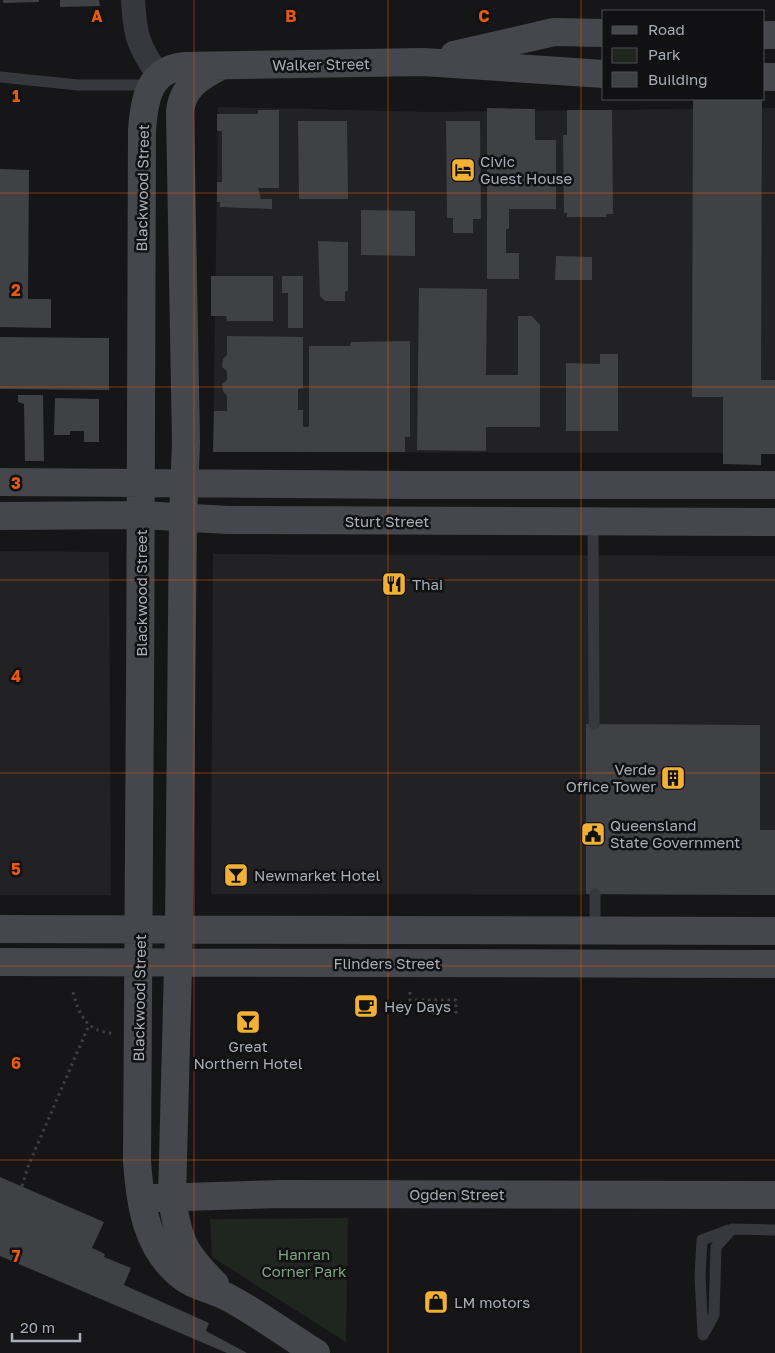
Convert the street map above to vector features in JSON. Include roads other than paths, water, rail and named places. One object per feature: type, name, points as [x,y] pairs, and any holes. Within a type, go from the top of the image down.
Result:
[{"type":"main road","name":"Walker Street","points":[[423,62],[554,32],[602,33]]},
{"type":"main road","name":"Walker Street","points":[[155,80],[176,67],[423,62],[602,74]]},
{"type":"main road","points":[[219,66],[198,79],[184,94],[180,105],[185,482],[182,518],[179,928],[172,1198],[176,1226],[192,1260],[228,1298],[316,1353]]},
{"type":"main road","points":[[155,80],[184,94]]},
{"type":"main road","name":"Blackwood Street","points":[[155,80],[145,101],[142,131],[140,930],[137,1161],[139,1198],[148,1231],[160,1253],[184,1278],[228,1298]]},
{"type":"main road","points":[[142,131],[180,131]]},
{"type":"main road","points":[[0,482],[775,485]]},
{"type":"main road","name":"Sturt Street","points":[[0,516],[141,515],[182,518],[775,522]]},
{"type":"main road","points":[[0,929],[775,930]]},
{"type":"main road","name":"Flinders Street","points":[[0,962],[139,964],[178,962],[775,964]]},
{"type":"main road","name":"Ogden Street","points":[[139,1198],[282,1194],[775,1195]]},
{"type":"street","points":[[133,0],[136,38],[155,80]]},
{"type":"lane","name":"Walker Street","points":[[0,77],[78,85],[155,80]]},
{"type":"lane","points":[[593,522],[594,724]]},
{"type":"lane","points":[[595,894],[595,930]]},
{"type":"lane","points":[[732,1229],[716,1247],[714,1315],[703,1335],[700,1276],[702,1240],[732,1229],[775,1230]]},
{"type":"place","name":"Civic Guest House","points":[[463,170]]},
{"type":"place","name":"Thai","points":[[394,584]]},
{"type":"place","name":"Verde Office Tower","points":[[673,778]]},
{"type":"place","name":"Queensland State Government","points":[[593,834]]},
{"type":"place","name":"Newmarket Hotel","points":[[236,875]]},
{"type":"place","name":"Hey Days","points":[[366,1006]]},
{"type":"place","name":"Great Northern Hotel","points":[[248,1022]]},
{"type":"place","name":"LM motors","points":[[436,1302]]},
{"type":"park label","name":"Hanran Corner Park","points":[[304,1262]]}]
